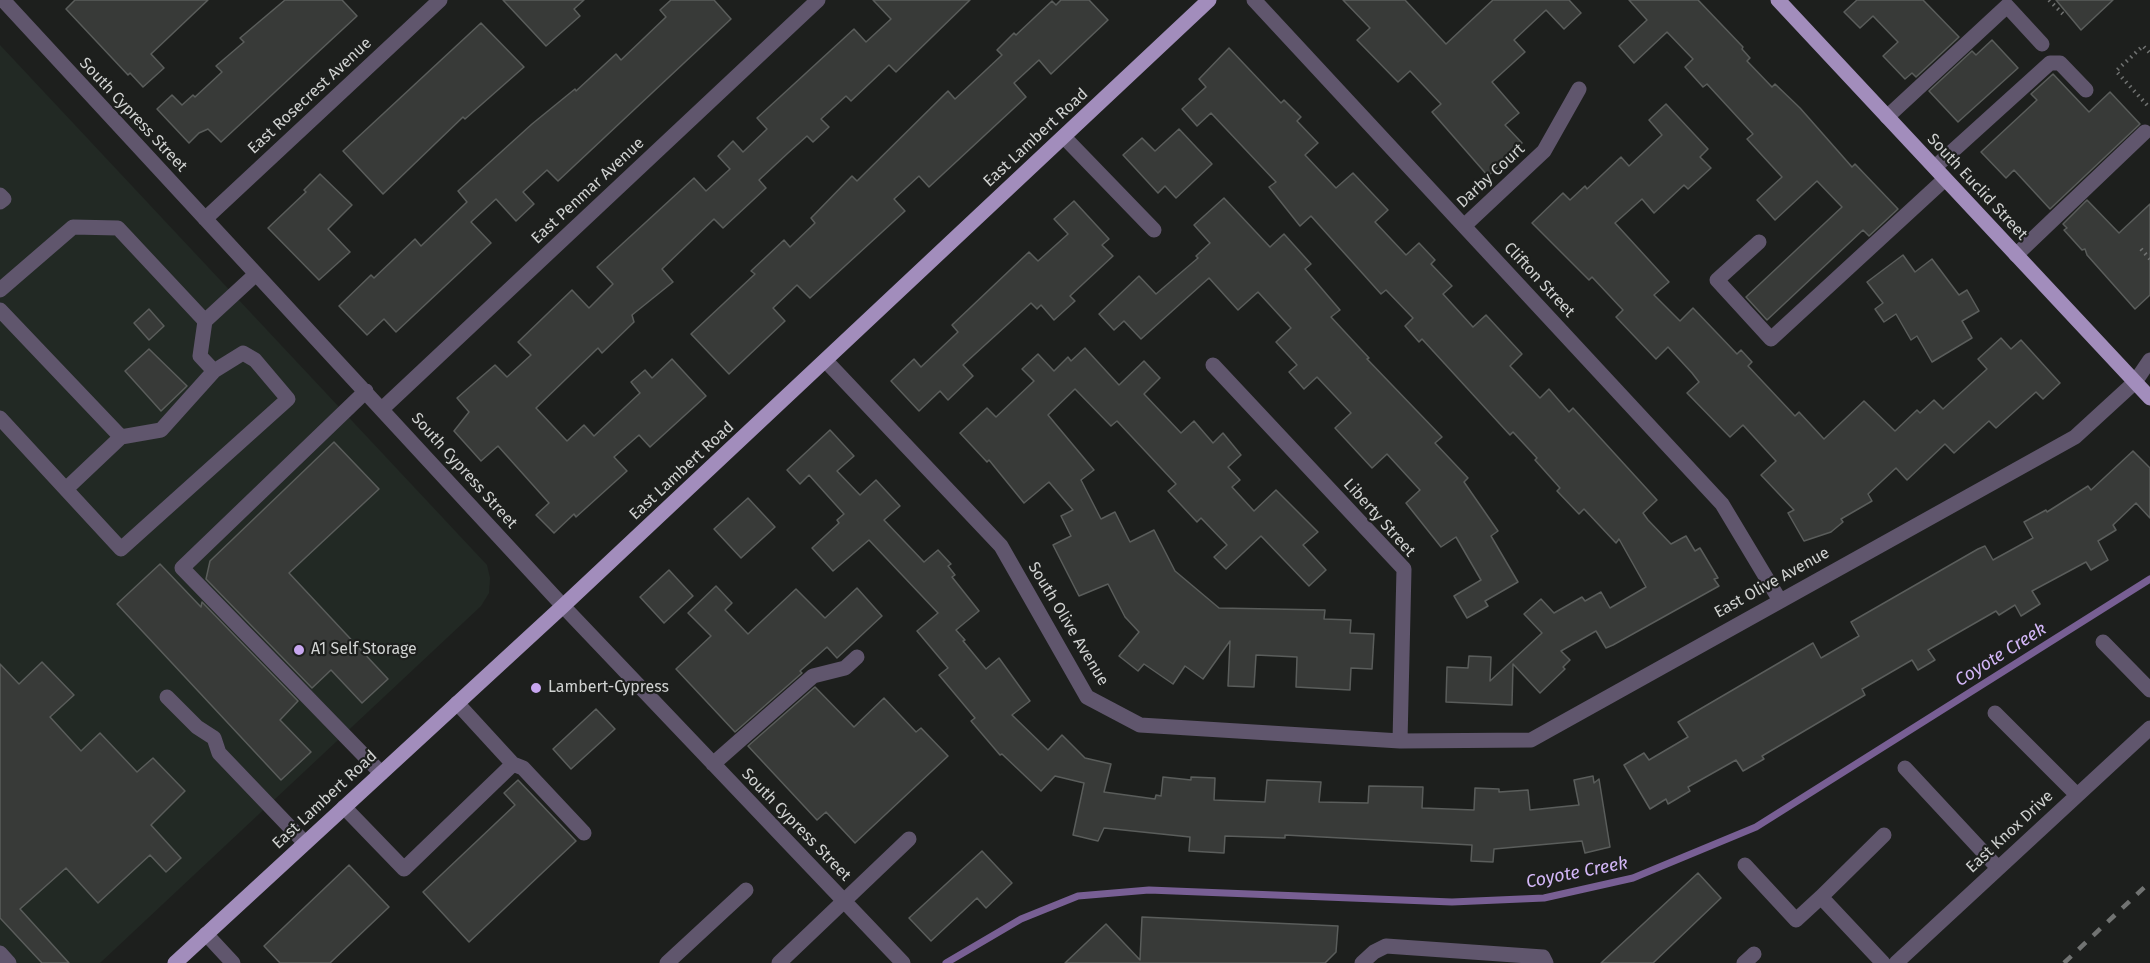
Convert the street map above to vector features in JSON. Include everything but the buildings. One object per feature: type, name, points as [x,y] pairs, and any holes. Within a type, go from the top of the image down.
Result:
[{"type":"main road","name":"East Lambert Road","points":[[175,963],[563,606],[1209,0]]},
{"type":"main road","name":"South Euclid Street","points":[[1778,0],[2150,398]]},
{"type":"street","name":"East Rosecrest Avenue","points":[[205,219],[440,0]]},
{"type":"street","name":"East Penmar Avenue","points":[[382,409],[818,0]]},
{"type":"street","name":"Clifton Street","points":[[1254,0],[1722,504],[1779,599]]},
{"type":"street","name":"South Cypress Street","points":[[5,1],[563,606],[903,963]]},
{"type":"street","points":[[1887,117],[2007,6],[2042,44]]},
{"type":"street","points":[[1759,242],[1717,280],[1771,339],[2049,63],[2060,63],[2086,90]]},
{"type":"street","name":"Darby Court","points":[[1464,226],[1544,151],[1579,89]]},
{"type":"street","points":[[2016,255],[2145,132]]},
{"type":"street","points":[[1064,137],[1154,230]]},
{"type":"street","points":[[0,195],[4,199],[0,202]]},
{"type":"street","points":[[0,290],[73,227],[118,228],[205,321]]},
{"type":"street","points":[[214,371],[200,356],[205,321],[256,274]]},
{"type":"street","points":[[0,310],[121,437]]},
{"type":"street","points":[[0,418],[121,549],[288,399],[255,360],[243,353],[214,371],[161,430],[121,437],[66,489]]},
{"type":"street","name":"East Olive Avenue","points":[[1400,741],[1531,740],[1779,599],[2075,437],[2135,382],[2150,360]]},
{"type":"street","name":"South Olive Avenue","points":[[826,361],[1001,546],[1087,697],[1140,725],[1400,741]]},
{"type":"street","name":"Liberty Street","points":[[1213,365],[1404,569],[1400,741]]},
{"type":"street","points":[[366,391],[182,568],[381,773]]},
{"type":"street","points":[[2103,642],[2150,690]]},
{"type":"street","points":[[713,764],[813,676],[845,668],[857,657]]},
{"type":"street","points":[[166,697],[197,727],[214,738],[219,753],[305,843]]},
{"type":"street","points":[[457,703],[513,764],[523,768],[584,833]]},
{"type":"street","points":[[1995,713],[2077,795]]},
{"type":"street","name":"East Knox Drive","points":[[1896,963],[2150,728]]},
{"type":"street","points":[[344,807],[404,869],[513,764]]},
{"type":"street","points":[[1905,768],[1998,868]]},
{"type":"street","points":[[1744,865],[1796,920],[1884,835]]},
{"type":"street","points":[[779,963],[909,839]]},
{"type":"street","points":[[667,963],[746,890]]},
{"type":"street","points":[[1821,897],[1883,963]]},
{"type":"street","points":[[206,934],[233,963]]},
{"type":"street","points":[[1362,963],[1374,952],[1386,946],[1543,957],[1546,963]]},
{"type":"street","points":[[0,953],[9,963]]},
{"type":"path","points":[[2049,0],[2065,16]]},
{"type":"path","points":[[2149,105],[2116,71],[2143,46],[2150,53]]},
{"type":"path","points":[[2140,249],[2150,259]]},
{"type":"shaded area","points":[[0,45],[487,565],[490,578],[489,593],[481,606],[100,963],[0,963]]},
{"type":"waterway","name":"Coyote Creek","points":[[946,963],[1021,919],[1078,896],[1149,890],[1452,902],[1544,898],[1633,878],[1756,827],[2150,579]]},
{"type":"railway","points":[[2064,963],[2150,882]]},
{"type":"place","name":"A1 Self Storage","points":[[299,650]]},
{"type":"place","name":"Lambert-Cypress","points":[[536,688]]}]
